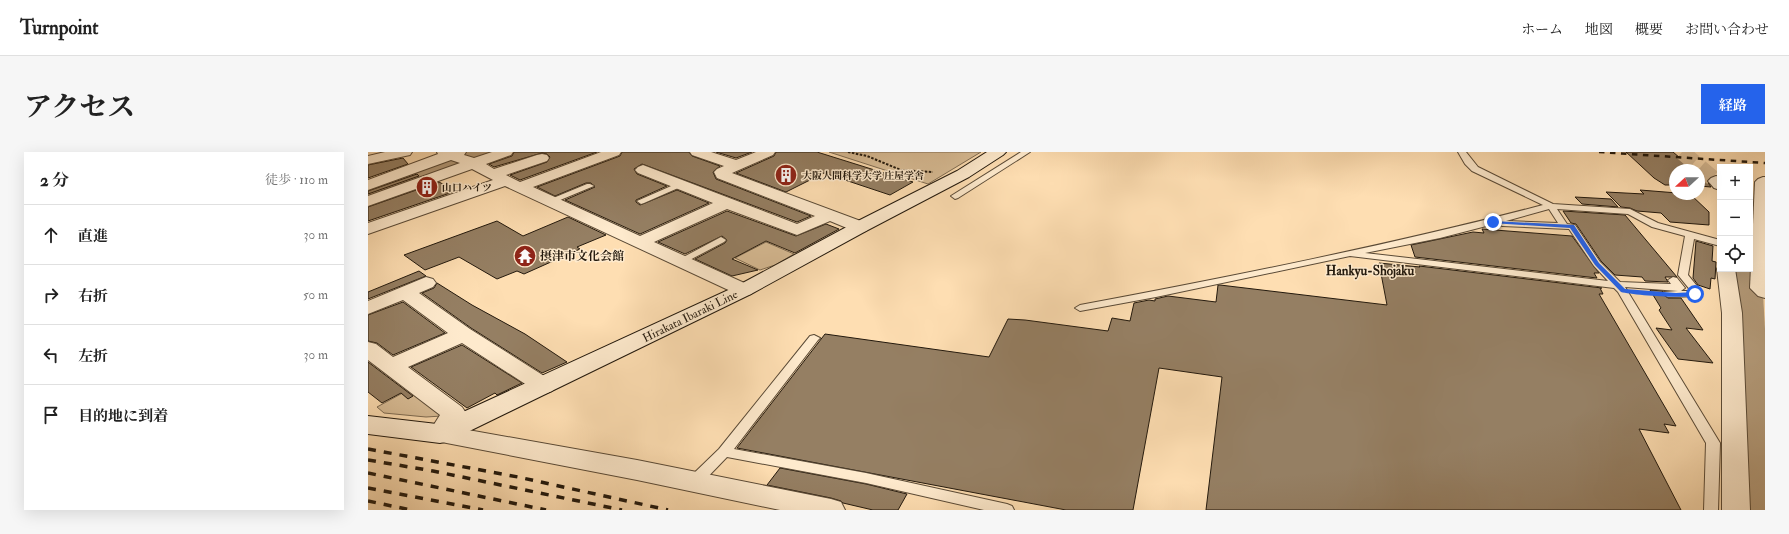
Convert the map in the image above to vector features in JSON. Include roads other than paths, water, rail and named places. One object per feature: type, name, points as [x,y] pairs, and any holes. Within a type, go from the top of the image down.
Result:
[{"type":"main road","name":"Hirakata Ibaraki Line","points":[[440,434],[744,290],[860,226],[963,174],[998,152]]},
{"type":"main road","points":[[368,425],[440,434]]},
{"type":"street","points":[[368,160],[405,152]]},
{"type":"street","points":[[369,195],[459,157],[506,152]]},
{"type":"street","points":[[368,229],[506,181],[611,152]]},
{"type":"street","points":[[697,152],[736,165]]},
{"type":"street","points":[[768,152],[736,165],[722,172],[722,175],[860,226]]},
{"type":"street","points":[[369,195],[434,177],[459,157]]},
{"type":"street","points":[[459,157],[506,181],[744,290]]},
{"type":"street","points":[[506,181],[542,158]]},
{"type":"street","points":[[643,170],[797,230],[830,215]]},
{"type":"street","points":[[434,177],[469,194]]},
{"type":"street","points":[[1736,510],[1732,313],[1747,286],[1760,288],[1763,256],[1764,186]]},
{"type":"street","points":[[369,195],[403,217]]},
{"type":"street","points":[[640,242],[726,202]]},
{"type":"street","points":[[368,308],[426,283]]},
{"type":"street","points":[[404,292],[463,334],[544,386]]},
{"type":"street","points":[[392,366],[463,334]]},
{"type":"street","points":[[368,349],[454,413],[440,434],[694,482],[831,510]]},
{"type":"lane","points":[[955,196],[1026,152]]},
{"type":"lane","points":[[1462,152],[1468,162],[1475,169],[1551,206],[1564,226]]},
{"type":"lane","points":[[641,201],[680,185]]},
{"type":"lane","points":[[550,201],[590,186]]},
{"type":"lane","points":[[1080,308],[1156,294],[1440,235],[1551,206],[1630,212],[1655,225],[1717,242]]},
{"type":"lane","points":[[1493,222],[1572,227],[1597,264],[1622,287],[1627,300],[1713,443],[1711,510]]},
{"type":"lane","points":[[1344,254],[1622,287],[1676,295],[1695,294],[1696,291],[1683,275],[1690,236]]},
{"type":"lane","points":[[681,261],[721,240]]},
{"type":"lane","points":[[1622,287],[1680,288],[1674,280]]},
{"type":"lane","points":[[694,482],[724,452],[814,338]]},
{"type":"lane","points":[[724,452],[909,487],[1007,510]]},
{"type":"waterway","points":[[368,193],[480,152]]},
{"type":"waterway","points":[[1747,276],[1754,510]]},
{"type":"tunnel","points":[[1682,152],[1716,181]]},
{"type":"railway","points":[[1599,152],[1765,163]]},
{"type":"railway","points":[[368,449],[518,477],[668,510]]},
{"type":"railway","points":[[368,460],[433,471],[622,510]]},
{"type":"railway","points":[[368,473],[546,510]]},
{"type":"railway","points":[[368,488],[483,510]]},
{"type":"railway","points":[[368,501],[411,510]]},
{"type":"place","name":"大阪人間科学大学 庄屋学舎","points":[[786,175]]},
{"type":"place","name":"山口ハイツ","points":[[427,187]]},
{"type":"place","name":"摂津市文化会館","points":[[525,256]]},
{"type":"district","name":"Hankyu-Shojaku","points":[[1370,270]]}]
